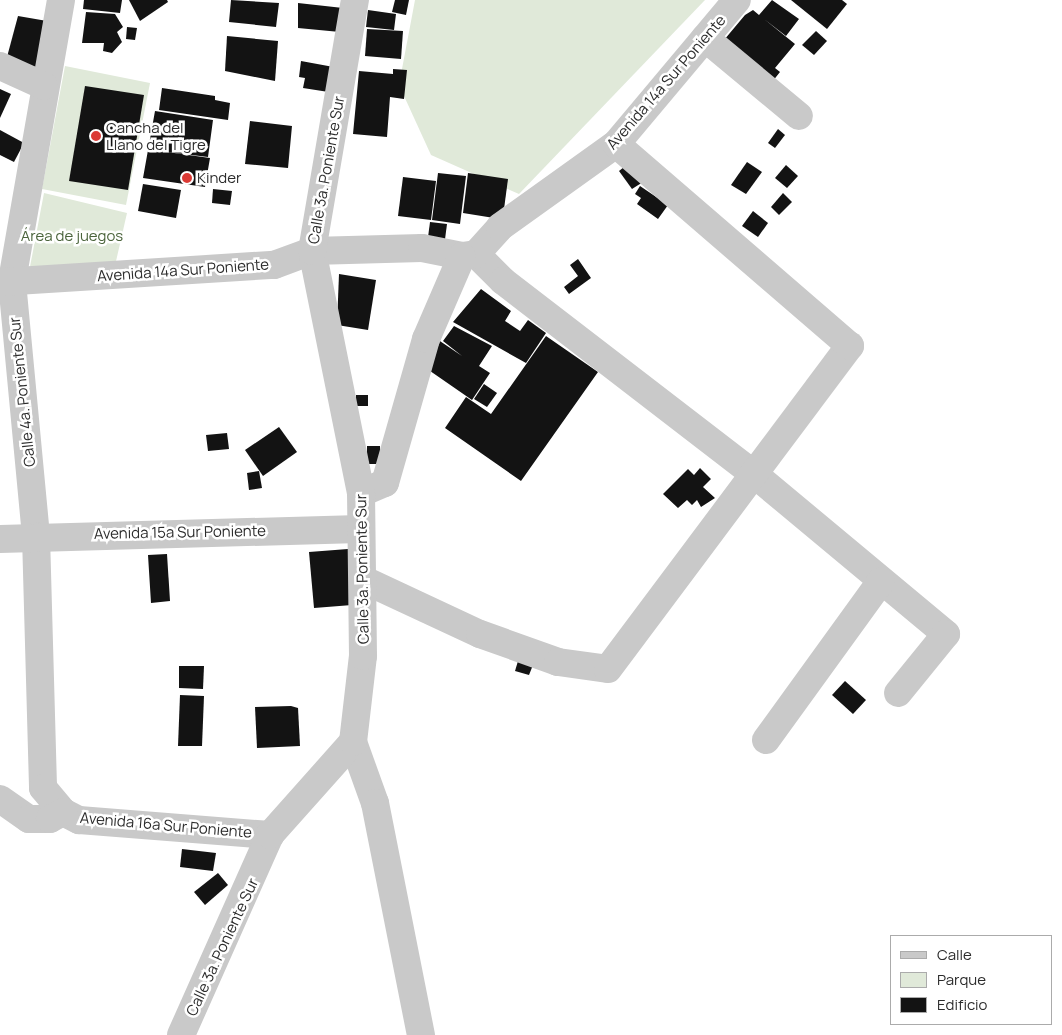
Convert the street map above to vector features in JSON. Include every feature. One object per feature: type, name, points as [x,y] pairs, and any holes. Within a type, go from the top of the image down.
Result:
[{"type":"street","name":"Calle 4a. Poniente Sur","points":[[43,788],[36,536],[6,282],[62,0]]},
{"type":"street","name":"Calle 3a. Poniente Sur","points":[[181,1035],[270,835],[353,742],[363,656],[364,580],[360,529],[361,493],[312,251],[355,0]]},
{"type":"street","name":"Avenida 14a Sur Poniente","points":[[6,282],[274,265],[312,251],[422,248],[469,255],[500,227],[616,144],[737,0]]},
{"type":"street","points":[[705,38],[799,116]]},
{"type":"street","points":[[0,66],[44,86]]},
{"type":"street","points":[[364,580],[480,634],[558,662],[608,669],[850,346],[616,144]]},
{"type":"street","points":[[361,493],[385,483],[426,339],[469,255],[754,474],[946,634],[898,693]]},
{"type":"street","name":"Avenida 15a Sur Poniente","points":[[0,539],[36,536],[360,529]]},
{"type":"street","points":[[766,740],[882,581]]},
{"type":"street","points":[[353,742],[375,803],[422,1035]]},
{"type":"street","name":"Avenida 16a Sur Poniente","points":[[43,788],[63,812],[79,820],[270,835]]},
{"type":"street","points":[[0,799],[29,819],[50,819],[63,812]]},
{"type":"green space","points":[[415,0],[705,0],[519,194],[431,155],[399,85]]},
{"type":"green space","name":"Cancha del Llano del Tigre","points":[[65,66],[150,83],[126,205],[42,189]]},
{"type":"green space","name":"Área de juegos","points":[[44,193],[127,213],[114,270],[29,272]]},
{"type":"building","points":[[84,0],[122,0],[120,13],[83,9]]},
{"type":"building","points":[[129,0],[167,0],[168,2],[140,21]]},
{"type":"building","points":[[231,0],[279,3],[276,27],[229,22]]},
{"type":"building","points":[[395,0],[409,0],[406,15],[392,12]]},
{"type":"building","points":[[772,0],[799,19],[786,36],[764,19],[795,44],[775,68],[780,72],[768,87],[719,46],[745,15],[753,10],[759,15]]},
{"type":"building","points":[[791,0],[842,0],[847,4],[827,29]]},
{"type":"building","points":[[298,3],[343,8],[340,32],[298,28]]},
{"type":"building","points":[[368,10],[396,14],[394,30],[366,27]]},
{"type":"building","points":[[86,12],[115,14],[123,27],[117,32],[122,42],[112,53],[103,51],[104,43],[82,43]]},
{"type":"building","points":[[18,16],[47,21],[38,68],[7,57]]},
{"type":"building","points":[[127,27],[137,28],[135,40],[126,39]]},
{"type":"building","points":[[367,29],[403,31],[401,59],[365,56]]},
{"type":"building","points":[[816,31],[827,41],[814,55],[802,45]]},
{"type":"building","points":[[227,36],[278,41],[275,81],[225,71]]},
{"type":"building","points":[[301,61],[339,68],[335,93],[303,88],[305,78],[299,77]]},
{"type":"building","points":[[393,69],[407,70],[404,99],[390,97],[387,137],[353,134],[359,71],[393,74]]},
{"type":"building","points":[[85,86],[144,95],[128,190],[69,181]]},
{"type":"building","points":[[162,88],[215,96],[215,100],[230,103],[228,120],[159,110]]},
{"type":"building","points":[[0,89],[11,94],[0,118]]},
{"type":"building","points":[[155,111],[213,120],[208,157],[160,151],[210,158],[205,187],[143,178]]},
{"type":"building","points":[[250,121],[292,126],[288,168],[245,164]]},
{"type":"building","points":[[778,129],[785,135],[775,148],[768,143]]},
{"type":"building","points":[[0,130],[24,143],[14,162],[0,155]]},
{"type":"building","points":[[747,162],[762,172],[746,194],[731,185]]},
{"type":"building","points":[[629,163],[643,182],[632,189],[619,171]]},
{"type":"building","points":[[786,165],[798,176],[787,188],[775,178]]},
{"type":"building","points":[[438,173],[466,176],[460,224],[432,220]]},
{"type":"building","points":[[468,173],[508,179],[504,209],[494,218],[463,213]]},
{"type":"building","points":[[403,177],[436,181],[431,220],[398,216]]},
{"type":"building","points":[[143,184],[181,190],[176,218],[138,211]]},
{"type":"building","points":[[640,186],[668,205],[658,219],[637,204],[641,198],[635,194]]},
{"type":"building","points":[[213,189],[232,191],[230,205],[212,203]]},
{"type":"building","points":[[783,193],[792,202],[779,215],[771,207]]},
{"type":"building","points":[[753,211],[768,223],[758,237],[742,226]]},
{"type":"building","points":[[430,222],[447,224],[444,247],[427,245]]},
{"type":"building","points":[[578,259],[591,278],[569,294],[564,287],[578,276],[570,265]]},
{"type":"building","points":[[339,274],[376,280],[368,330],[337,325]]},
{"type":"building","points":[[481,289],[511,311],[505,321],[520,331],[528,320],[546,333],[526,363],[453,322]]},
{"type":"building","points":[[454,326],[492,346],[479,366],[490,373],[472,400],[420,364],[431,335],[462,356],[443,341]]},
{"type":"building","points":[[546,336],[598,372],[521,481],[445,428],[466,397],[491,414]]},
{"type":"building","points":[[484,384],[497,393],[487,407],[474,399]]},
{"type":"building","points":[[356,395],[368,395],[368,406],[356,406]]},
{"type":"building","points":[[279,427],[297,452],[263,476],[245,450]]},
{"type":"building","points":[[227,433],[229,449],[208,451],[206,435]]},
{"type":"building","points":[[367,446],[380,446],[380,464],[367,464]]},
{"type":"building","points":[[700,468],[711,479],[703,487],[715,498],[701,507],[697,500],[692,505],[687,500],[678,508],[663,494],[688,469],[694,475]]},
{"type":"building","points":[[259,471],[262,488],[249,490],[247,473]]},
{"type":"building","points":[[348,549],[352,605],[314,608],[309,552]]},
{"type":"building","points":[[167,554],[170,601],[151,603],[148,555]]},
{"type":"building","points":[[518,661],[533,665],[529,675],[515,671]]},
{"type":"building","points":[[179,666],[204,666],[203,689],[179,688]]},
{"type":"building","points":[[845,681],[866,700],[853,714],[832,695]]},
{"type":"building","points":[[180,695],[204,696],[202,746],[178,746]]},
{"type":"building","points":[[291,706],[298,708],[300,746],[257,748],[255,707]]},
{"type":"building","points":[[182,849],[216,853],[213,871],[180,867]]},
{"type":"building","points":[[218,873],[228,885],[205,905],[194,892]]},
{"type":"place","name":"Cancha del Llano del Tigre","points":[[96,136]]},
{"type":"place","name":"Kinder","points":[[187,178]]}]
